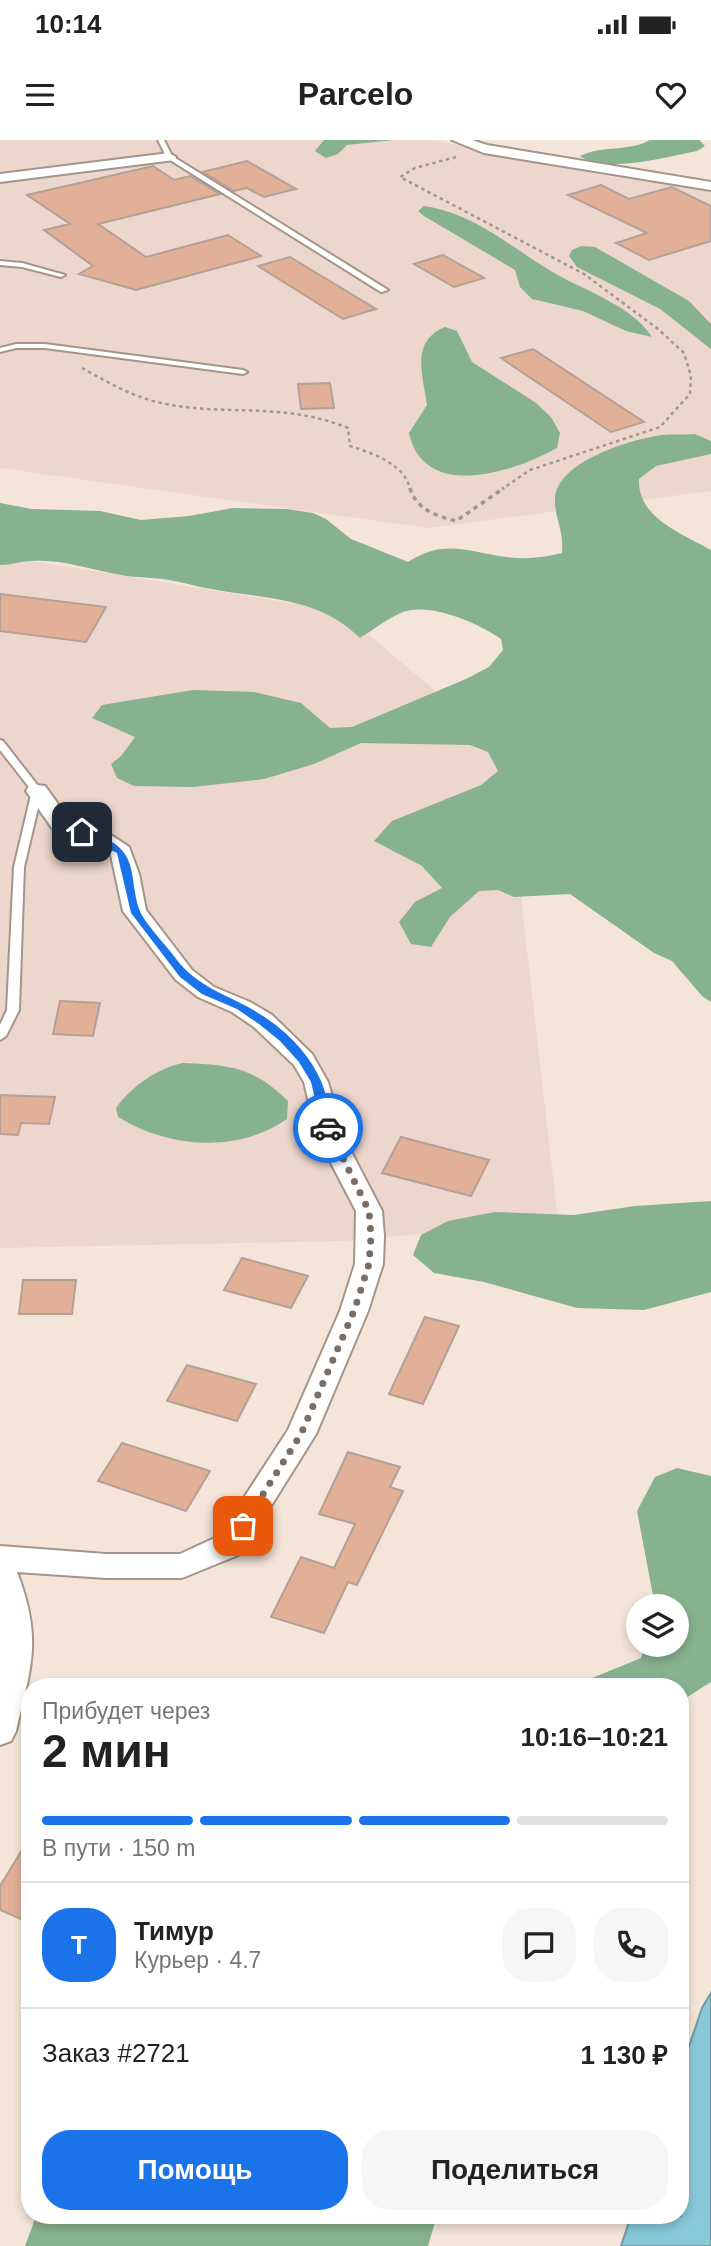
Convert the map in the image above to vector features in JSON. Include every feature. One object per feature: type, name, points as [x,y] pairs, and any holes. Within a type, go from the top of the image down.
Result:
[{"type":"street","points":[[458,140],[484,149],[711,186]]},
{"type":"street","points":[[0,178],[169,157]]},
{"type":"street","points":[[0,1558],[106,1566],[182,1566],[230,1545],[301,1434],[354,1311],[369,1264],[371,1236],[369,1211],[330,1136],[316,1082],[303,1060],[284,1038],[263,1021],[241,1007],[206,992],[184,975],[135,911],[121,852],[103,840],[60,823],[37,791]]},
{"type":"street","points":[[0,1568],[15,1610],[18,1639],[12,1685],[0,1731]]},
{"type":"lane","points":[[161,140],[169,157],[384,290]]},
{"type":"lane","points":[[0,263],[22,265],[61,275]]},
{"type":"lane","points":[[0,351],[16,346],[45,346],[243,372]]},
{"type":"lane","points":[[0,743],[37,791],[19,867],[13,1010],[0,1036]]},
{"type":"path","points":[[45,346],[98,376],[169,405],[217,406],[327,418],[348,428],[349,446],[375,454],[394,466],[408,480],[412,495],[425,509],[436,516],[456,521],[530,470],[660,427],[675,414],[690,394],[691,376],[684,353],[672,340],[584,274],[400,177],[415,168],[484,149]]},
{"type":"shaded area","points":[[0,140],[434,140],[611,177],[711,187],[711,491],[428,528],[0,468]]},
{"type":"shaded area","points":[[0,556],[341,611],[504,749],[558,1221],[345,1241],[0,1248]]},
{"type":"green space","points":[[324,140],[393,140],[347,145],[338,154],[326,158],[315,151]]},
{"type":"green space","points":[[650,140],[699,140],[705,146],[697,151],[671,157],[619,164],[603,164],[580,156],[642,144]]},
{"type":"green space","points":[[424,206],[460,216],[492,233],[554,273],[621,308],[633,316],[652,337],[626,331],[583,311],[532,299],[520,287],[515,270],[424,216],[418,211]]},
{"type":"green space","points":[[581,246],[595,247],[689,301],[711,324],[711,349],[660,309],[577,267],[569,256],[572,250]]},
{"type":"green space","points":[[445,327],[457,331],[472,362],[536,403],[551,417],[560,433],[557,448],[518,465],[472,475],[451,474],[432,468],[418,454],[409,433],[427,405],[421,360],[423,350],[434,333]]},
{"type":"green space","points":[[695,434],[711,441],[711,454],[656,466],[639,479],[640,493],[654,514],[675,531],[711,550],[711,1002],[702,996],[672,961],[654,953],[570,894],[514,897],[498,890],[479,891],[450,917],[431,947],[411,944],[399,922],[415,902],[442,888],[422,866],[374,841],[392,821],[481,785],[498,771],[488,752],[470,745],[361,743],[314,764],[264,779],[193,787],[134,786],[117,778],[111,764],[121,756],[135,737],[92,718],[102,705],[193,690],[254,692],[301,703],[330,728],[352,727],[489,667],[503,650],[501,639],[492,633],[454,616],[414,610],[397,615],[360,638],[327,614],[271,598],[55,562],[28,561],[0,565],[0,503],[32,509],[100,511],[141,520],[189,516],[233,508],[287,509],[313,513],[326,519],[351,539],[408,562],[433,550],[445,549],[514,558],[549,556],[562,553],[555,499],[559,486],[568,474],[597,455],[632,441],[662,435]]},
{"type":"green space","points":[[183,1063],[228,1067],[264,1081],[288,1101],[287,1119],[247,1138],[202,1143],[158,1135],[118,1117],[116,1108],[137,1086],[154,1074]]},
{"type":"green space","points":[[711,1201],[711,1292],[644,1310],[577,1308],[484,1282],[434,1273],[413,1255],[421,1235],[448,1221],[495,1212],[574,1215],[635,1206]]},
{"type":"green space","points":[[677,1468],[711,1476],[711,1682],[689,1696],[689,1678],[592,1678],[641,1657],[689,1657],[689,1594],[653,1594],[637,1511],[655,1477]]},
{"type":"green space","points":[[33,2224],[435,2224],[428,2246],[25,2246]]},
{"type":"water","points":[[711,1993],[711,2246],[621,2246],[628,2224],[689,2224],[689,2046],[702,2008]]},
{"type":"building","points":[[247,161],[296,189],[264,197],[247,188],[234,191],[203,172]]},
{"type":"building","points":[[153,166],[174,180],[190,176],[220,194],[98,224],[146,257],[228,235],[261,256],[136,290],[79,274],[93,266],[44,230],[70,224],[27,195]]},
{"type":"building","points":[[601,185],[629,199],[672,187],[711,206],[711,241],[649,260],[616,243],[647,233],[568,195]]},
{"type":"building","points":[[443,255],[484,278],[454,287],[414,264]]},
{"type":"building","points":[[290,257],[376,309],[343,319],[258,266]]},
{"type":"building","points":[[533,349],[644,422],[611,432],[501,358]]},
{"type":"building","points":[[330,383],[334,408],[301,409],[298,384]]},
{"type":"building","points":[[0,594],[106,607],[86,642],[0,631]]},
{"type":"building","points":[[60,1001],[100,1003],[93,1036],[53,1034]]},
{"type":"building","points":[[0,1095],[55,1097],[49,1124],[21,1123],[18,1135],[0,1134]]},
{"type":"building","points":[[401,1137],[489,1160],[471,1196],[382,1173]]},
{"type":"building","points":[[242,1258],[308,1276],[291,1308],[224,1290]]},
{"type":"building","points":[[23,1280],[76,1280],[72,1314],[19,1314]]},
{"type":"building","points":[[425,1317],[459,1326],[423,1404],[389,1394]]},
{"type":"building","points":[[187,1365],[256,1384],[237,1421],[167,1401]]},
{"type":"building","points":[[122,1443],[210,1471],[186,1511],[98,1481]]},
{"type":"building","points":[[348,1452],[400,1467],[390,1487],[403,1491],[357,1585],[348,1582],[324,1633],[271,1617],[301,1557],[334,1568],[355,1524],[319,1514]]},
{"type":"building","points":[[21,1852],[21,1919],[0,1910],[0,1886]]},
{"type":"way so far","points":[[243,1526],[301,1434],[354,1311],[369,1264],[369,1211],[328,1128]]},
{"type":"route","points":[[82,832],[103,840],[121,852],[135,911],[184,975],[206,992],[241,1007],[263,1021],[284,1038],[303,1060],[316,1082],[328,1128]]}]
